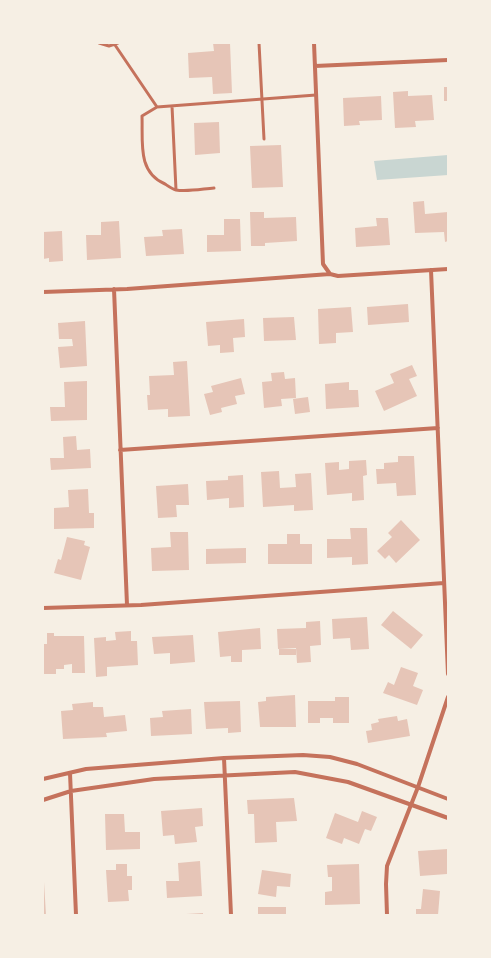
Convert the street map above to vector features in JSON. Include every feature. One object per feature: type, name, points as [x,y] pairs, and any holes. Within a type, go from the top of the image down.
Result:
[{"type":"street","points":[[314,43],[324,264],[330,274]]},
{"type":"street","points":[[315,66],[448,60]]},
{"type":"street","points":[[43,292],[114,289],[330,274],[338,276],[448,269]]},
{"type":"street","points":[[431,270],[448,674]]},
{"type":"street","points":[[114,289],[127,605]]},
{"type":"street","points":[[120,450],[438,428]]},
{"type":"street","points":[[43,608],[127,605],[444,583]]},
{"type":"street","points":[[387,915],[387,866],[418,787],[448,697]]},
{"type":"street","points":[[43,779],[86,769],[224,758],[303,755],[330,757],[357,764],[448,799]]},
{"type":"street","points":[[224,758],[231,915]]},
{"type":"street","points":[[43,800],[71,792],[154,779],[295,772],[348,782],[448,818]]},
{"type":"street","points":[[70,773],[76,915]]},
{"type":"lane","points":[[98,43],[104,45],[116,44],[157,107]]},
{"type":"lane","points":[[259,43],[264,139]]},
{"type":"lane","points":[[214,188],[176,190],[152,177],[144,161],[142,116],[157,107],[316,95]]},
{"type":"lane","points":[[172,106],[176,190]]},
{"type":"shaded area","points":[[448,155],[448,175],[377,180],[374,161]]},
{"type":"building","points":[[213,43],[230,43],[232,93],[213,94],[212,77],[189,78],[188,53],[214,51]]},
{"type":"building","points":[[444,87],[448,87],[448,101],[444,101]]},
{"type":"building","points":[[408,91],[408,96],[432,95],[434,120],[415,121],[416,127],[395,128],[393,92]]},
{"type":"building","points":[[381,96],[382,120],[359,121],[360,125],[344,126],[343,98]]},
{"type":"building","points":[[219,122],[220,153],[195,155],[194,123]]},
{"type":"building","points":[[281,145],[283,187],[252,188],[250,146]]},
{"type":"building","points":[[424,201],[425,214],[448,212],[448,241],[445,242],[444,232],[415,233],[413,202]]},
{"type":"building","points":[[250,212],[264,212],[264,218],[296,217],[297,241],[265,243],[265,246],[251,246]]},
{"type":"building","points":[[376,218],[388,218],[390,245],[356,247],[355,228],[377,226]]},
{"type":"building","points":[[224,219],[240,219],[241,251],[207,252],[207,235],[224,235]]},
{"type":"building","points":[[119,221],[121,258],[87,260],[86,235],[101,235],[101,222]]},
{"type":"building","points":[[182,229],[184,254],[146,256],[144,237],[163,236],[162,230]]},
{"type":"building","points":[[62,231],[63,261],[49,262],[49,258],[43,259],[43,232]]},
{"type":"building","points":[[408,304],[409,322],[368,325],[367,307]]},
{"type":"building","points":[[351,307],[353,332],[336,333],[336,343],[319,344],[318,309]]},
{"type":"building","points":[[294,317],[296,340],[264,341],[263,318]]},
{"type":"building","points":[[244,319],[245,337],[233,338],[234,352],[220,353],[220,345],[208,346],[206,322]]},
{"type":"building","points":[[85,321],[87,366],[60,368],[58,347],[73,346],[72,339],[59,339],[58,323]]},
{"type":"building","points":[[187,361],[190,416],[168,417],[168,409],[148,410],[147,395],[150,395],[149,376],[174,375],[173,362]]},
{"type":"building","points":[[412,365],[417,376],[409,379],[417,396],[384,411],[375,391],[394,383],[390,374]]},
{"type":"building","points":[[284,372],[285,379],[295,378],[296,398],[281,399],[282,406],[264,408],[262,382],[272,381],[271,373]]},
{"type":"building","points":[[241,378],[245,394],[235,396],[237,404],[221,408],[222,412],[210,415],[204,394],[213,392],[211,386]]},
{"type":"building","points":[[87,381],[87,420],[51,421],[50,407],[65,407],[64,382]]},
{"type":"building","points":[[349,382],[349,390],[358,390],[359,407],[326,409],[325,384]]},
{"type":"building","points":[[308,397],[310,412],[295,414],[293,399]]},
{"type":"building","points":[[76,436],[77,450],[90,449],[91,468],[51,470],[50,458],[64,458],[63,437]]},
{"type":"building","points":[[398,456],[414,456],[416,495],[397,496],[396,483],[377,484],[376,469],[384,469],[384,463],[398,462]]},
{"type":"building","points":[[366,460],[367,475],[363,476],[364,500],[352,501],[352,493],[327,495],[325,463],[339,462],[339,470],[349,469],[349,461]]},
{"type":"building","points":[[279,471],[280,488],[296,487],[295,474],[311,473],[313,510],[294,511],[294,505],[263,507],[261,472]]},
{"type":"building","points":[[243,475],[244,507],[229,508],[229,498],[207,500],[206,481],[228,480],[228,476]]},
{"type":"building","points":[[188,484],[189,505],[176,505],[177,517],[158,518],[156,486]]},
{"type":"building","points":[[88,489],[89,513],[94,513],[94,528],[54,529],[54,508],[69,507],[68,490]]},
{"type":"building","points":[[401,520],[420,540],[396,563],[389,555],[385,559],[377,551],[392,537],[388,533]]},
{"type":"building","points":[[350,528],[367,528],[368,564],[352,565],[352,557],[327,558],[327,539],[351,539]]},
{"type":"building","points":[[170,532],[188,532],[189,570],[152,571],[151,548],[171,547]]},
{"type":"building","points":[[287,534],[300,534],[300,544],[312,544],[312,564],[268,564],[268,544],[287,544]]},
{"type":"building","points":[[67,537],[85,541],[84,545],[90,547],[81,580],[54,573],[58,559],[61,560]]},
{"type":"building","points":[[246,548],[246,563],[206,564],[206,549]]},
{"type":"building","points":[[393,611],[423,635],[411,649],[381,625]]},
{"type":"building","points":[[367,617],[369,649],[351,650],[350,638],[333,639],[332,619]]},
{"type":"building","points":[[320,621],[321,645],[310,646],[311,662],[297,663],[296,648],[278,649],[277,629],[306,628],[306,622]]},
{"type":"building","points":[[260,628],[261,649],[242,650],[242,662],[231,662],[231,656],[220,657],[218,632]]},
{"type":"building","points":[[131,631],[131,641],[137,641],[138,665],[107,667],[107,676],[96,677],[94,638],[106,637],[106,641],[116,640],[115,632]]},
{"type":"building","points":[[47,633],[54,633],[54,636],[84,636],[85,673],[72,673],[72,664],[64,665],[64,669],[56,669],[56,674],[43,674],[43,644],[47,644]]},
{"type":"building","points":[[193,635],[195,662],[170,664],[170,653],[154,654],[152,637]]},
{"type":"building","points":[[279,649],[296,649],[296,655],[279,655]]},
{"type":"building","points":[[401,667],[418,673],[413,686],[423,690],[417,705],[383,693],[388,682],[394,685]]},
{"type":"building","points":[[295,695],[296,727],[260,727],[258,702],[266,701],[266,697]]},
{"type":"building","points":[[335,697],[349,697],[349,723],[333,723],[333,718],[320,718],[320,723],[308,723],[308,701],[335,701]]},
{"type":"building","points":[[240,701],[241,732],[228,733],[228,728],[206,729],[204,702]]},
{"type":"building","points":[[93,702],[93,707],[103,707],[104,717],[125,715],[127,731],[106,733],[107,737],[63,739],[61,711],[73,710],[72,704]]},
{"type":"building","points":[[191,709],[192,734],[151,736],[150,718],[163,717],[162,711]]},
{"type":"building","points":[[397,716],[398,721],[407,719],[410,736],[368,743],[366,731],[372,730],[371,724],[379,722],[378,719]]},
{"type":"building","points":[[294,798],[297,821],[276,822],[277,842],[255,843],[254,814],[248,814],[247,800]]},
{"type":"building","points":[[202,808],[203,826],[195,827],[197,842],[175,844],[174,835],[163,836],[161,811]]},
{"type":"building","points":[[362,811],[377,817],[371,831],[365,829],[359,844],[344,838],[342,844],[326,838],[335,813],[358,822]]},
{"type":"building","points":[[105,814],[124,814],[125,832],[140,832],[140,849],[106,850]]},
{"type":"building","points":[[448,849],[447,874],[420,876],[418,851]]},
{"type":"building","points":[[200,861],[202,896],[167,898],[166,881],[179,881],[178,863]]},
{"type":"building","points":[[116,864],[127,864],[127,876],[132,876],[132,890],[128,890],[129,901],[108,902],[106,870],[116,870]]},
{"type":"building","points":[[359,864],[360,904],[325,905],[325,892],[332,891],[332,877],[328,877],[327,865]]},
{"type":"building","points":[[262,870],[291,874],[290,887],[277,886],[276,897],[258,894]]},
{"type":"building","points":[[44,882],[46,915],[43,915]]},
{"type":"building","points":[[423,889],[440,891],[438,915],[416,915],[416,909],[421,909]]},
{"type":"building","points":[[258,907],[286,907],[286,915],[258,915]]},
{"type":"building","points":[[203,913],[203,915],[186,915],[186,914]]}]
